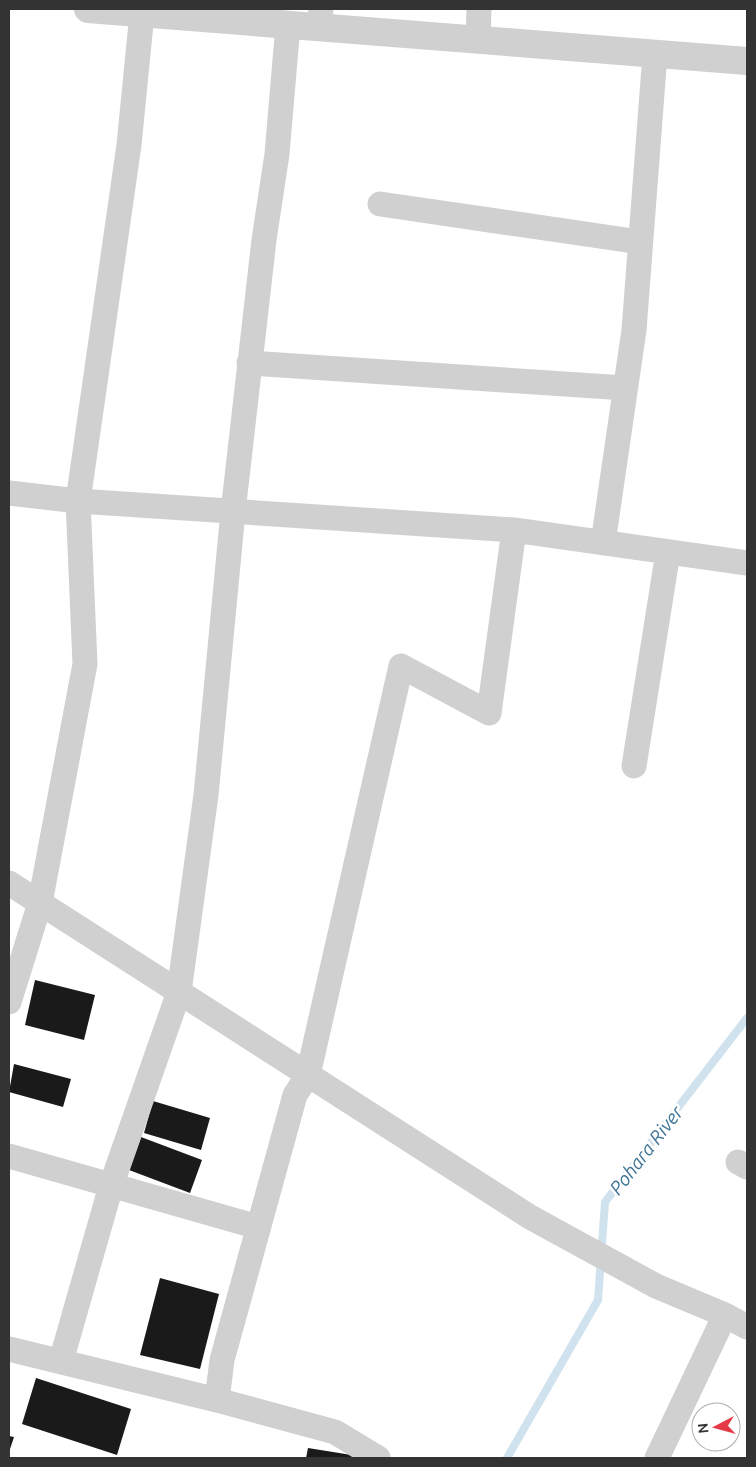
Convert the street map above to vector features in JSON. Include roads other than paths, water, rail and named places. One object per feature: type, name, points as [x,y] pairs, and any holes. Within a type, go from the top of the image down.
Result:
[{"type":"street","points":[[88,9],[288,25],[320,18],[478,40],[747,62]]},
{"type":"street","points":[[478,40],[479,9]]},
{"type":"street","points":[[9,1002],[40,902],[85,664],[78,501],[129,145],[142,13]]},
{"type":"street","points":[[62,1361],[111,1186],[179,992],[206,795],[232,512],[249,363],[277,154],[288,25]]},
{"type":"street","points":[[603,543],[634,330],[654,54]]},
{"type":"street","points":[[380,204],[640,242]]},
{"type":"street","points":[[249,363],[626,388]]},
{"type":"street","points":[[9,493],[78,501],[514,530],[747,563]]},
{"type":"street","points":[[217,1400],[222,1360],[295,1095],[308,1074],[401,666],[489,713],[514,530]]},
{"type":"street","points":[[634,766],[668,552]]},
{"type":"street","points":[[9,883],[530,1217],[656,1286],[747,1327]]},
{"type":"street","points":[[9,1156],[258,1228]]},
{"type":"street","points":[[657,1458],[725,1316]]},
{"type":"street","points":[[9,1349],[217,1400],[335,1432],[378,1458]]},
{"type":"waterway","name":"Pohara River","points":[[507,1458],[598,1300],[605,1202],[747,1018]]}]
